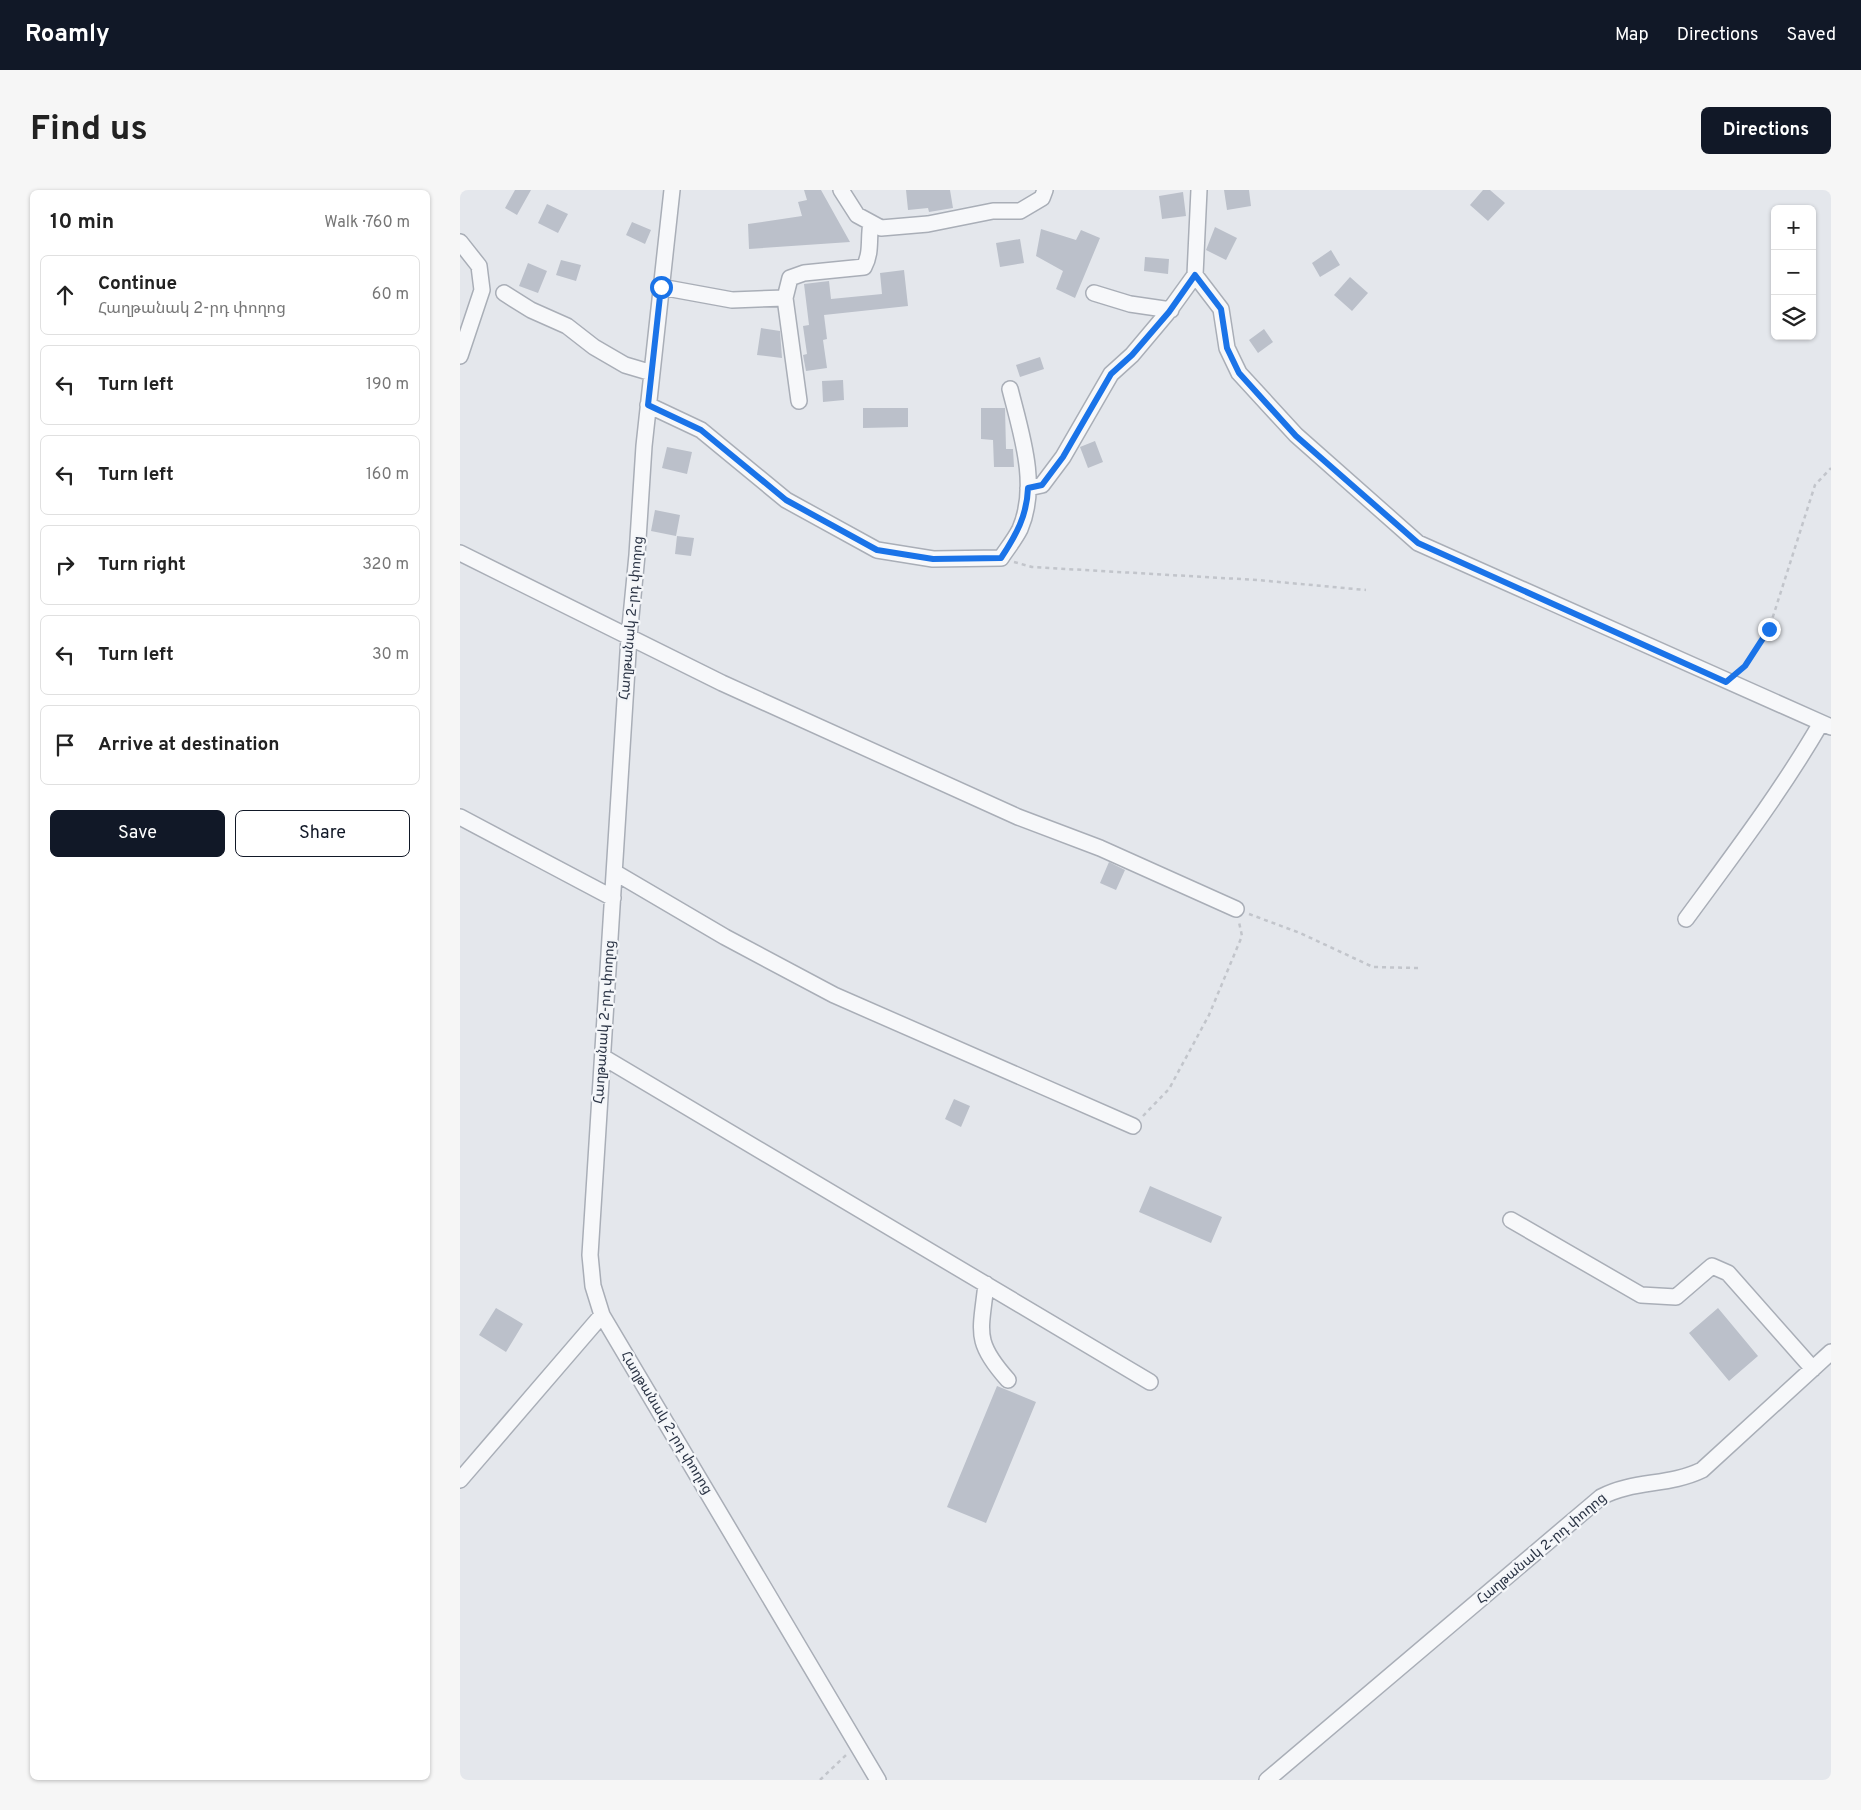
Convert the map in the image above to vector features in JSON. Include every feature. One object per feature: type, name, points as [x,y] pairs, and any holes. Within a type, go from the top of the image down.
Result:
[{"type":"street","name":"Հաղթանակ 2-րդ փողոց","points":[[672,190],[648,405],[629,637],[616,873],[590,1255],[593,1286],[602,1315],[878,1780]]},
{"type":"street","points":[[840,190],[858,215],[881,228],[928,224],[993,211],[1020,211],[1042,198],[1045,190]]},
{"type":"street","points":[[1028,488],[1042,485],[1063,457],[1111,374],[1132,355],[1170,310],[1195,275],[1199,190]]},
{"type":"street","points":[[799,401],[785,298],[790,278],[804,273],[864,267],[870,256],[868,237],[871,223]]},
{"type":"street","points":[[460,242],[479,266],[482,290],[460,356]]},
{"type":"street","points":[[1195,275],[1221,309],[1227,348],[1239,373],[1296,436],[1418,543],[1826,725],[1686,919]]},
{"type":"street","points":[[661,287],[732,300],[785,298]]},
{"type":"street","points":[[504,293],[531,310],[567,326],[594,348],[626,365],[652,372]]},
{"type":"street","points":[[1094,293],[1130,304],[1170,310]]},
{"type":"street","points":[[648,405],[701,430],[786,500],[877,550],[933,559],[1001,558],[1019,530],[1027,506],[1028,488],[1027,464],[1010,389]]},
{"type":"street","points":[[460,553],[722,683],[1018,817],[1100,848],[1236,909]]},
{"type":"street","points":[[460,817],[614,898]]},
{"type":"street","points":[[616,873],[725,937],[834,995],[1133,1126]]},
{"type":"street","points":[[603,1057],[1150,1382]]},
{"type":"street","points":[[1511,1220],[1641,1295],[1676,1297],[1712,1266],[1728,1273],[1813,1369]]},
{"type":"street","points":[[986,1284],[980,1338],[991,1362],[1008,1380]]},
{"type":"street","points":[[460,1480],[602,1315]]},
{"type":"street","name":"Հաղթանակ 2-րդ փողոց","points":[[1267,1780],[1601,1497],[1616,1489],[1685,1478],[1702,1470],[1831,1352]]},
{"type":"path","points":[[1726,682],[1745,666],[1769,629],[1815,486],[1831,468]]},
{"type":"path","points":[[1001,558],[1032,566],[1257,580],[1366,590]]},
{"type":"path","points":[[1236,909],[1300,933],[1373,967],[1418,968]]},
{"type":"path","points":[[1133,1126],[1169,1089],[1209,1016],[1242,936],[1236,909]]},
{"type":"path","points":[[820,1780],[856,1745]]},
{"type":"building","points":[[515,190],[531,190],[517,215],[505,208]]},
{"type":"building","points":[[804,190],[821,190],[850,242],[749,249],[748,224],[802,216],[798,202],[807,200]]},
{"type":"building","points":[[906,190],[950,190],[953,208],[929,212],[928,208],[908,210]]},
{"type":"building","points":[[1224,190],[1249,190],[1251,206],[1227,210]]},
{"type":"building","points":[[1483,190],[1490,190],[1505,203],[1488,221],[1470,205]]},
{"type":"building","points":[[1183,192],[1186,216],[1162,219],[1159,196]]},
{"type":"building","points":[[547,204],[568,214],[558,233],[538,223]]},
{"type":"building","points":[[632,222],[651,230],[645,244],[626,235]]},
{"type":"building","points":[[1215,227],[1237,238],[1226,260],[1206,250]]},
{"type":"building","points":[[1041,229],[1076,240],[1081,230],[1100,238],[1075,298],[1056,289],[1063,271],[1036,256]]},
{"type":"building","points":[[1020,239],[1024,263],[1000,267],[996,243]]},
{"type":"building","points":[[1331,250],[1340,265],[1320,277],[1312,263]]},
{"type":"building","points":[[1145,257],[1169,259],[1168,274],[1144,271]]},
{"type":"building","points":[[561,260],[581,265],[576,281],[556,275]]},
{"type":"building","points":[[528,263],[547,271],[538,293],[519,286]]},
{"type":"building","points":[[904,270],[908,306],[824,315],[827,339],[823,340],[827,368],[806,371],[803,355],[807,354],[803,326],[809,325],[804,284],[829,281],[831,299],[882,294],[880,273]]},
{"type":"building","points":[[1350,277],[1368,293],[1352,311],[1334,295]]},
{"type":"building","points":[[761,328],[780,331],[782,358],[757,355]]},
{"type":"building","points":[[1264,329],[1273,342],[1258,353],[1249,340]]},
{"type":"building","points":[[1040,357],[1044,369],[1020,377],[1016,365]]},
{"type":"building","points":[[843,380],[844,400],[823,402],[822,381]]},
{"type":"building","points":[[863,408],[908,408],[908,427],[863,428]]},
{"type":"building","points":[[981,408],[1005,408],[1006,449],[1013,449],[1014,467],[994,467],[993,440],[981,439]]},
{"type":"building","points":[[1095,441],[1103,462],[1088,468],[1080,447]]},
{"type":"building","points":[[667,447],[692,452],[687,474],[662,468]]},
{"type":"building","points":[[655,510],[680,515],[676,536],[651,531]]},
{"type":"building","points":[[677,536],[694,538],[691,556],[675,554]]},
{"type":"building","points":[[1109,862],[1125,870],[1116,890],[1100,883]]},
{"type":"building","points":[[954,1099],[970,1106],[961,1127],[945,1119]]},
{"type":"building","points":[[1150,1186],[1222,1217],[1211,1243],[1139,1212]]},
{"type":"building","points":[[496,1308],[523,1324],[506,1352],[479,1335]]},
{"type":"building","points":[[1718,1308],[1758,1356],[1729,1381],[1689,1333]]},
{"type":"building","points":[[997,1386],[1036,1402],[986,1523],[947,1507]]},
{"type":"route","points":[[661,287],[648,405],[701,430],[786,500],[877,550],[933,559],[1001,558],[1019,530],[1027,506],[1028,488],[1042,485],[1063,457],[1111,374],[1132,355],[1169,312],[1195,275],[1221,309],[1227,348],[1239,373],[1296,436],[1418,543],[1726,682],[1745,666],[1769,629]]}]
